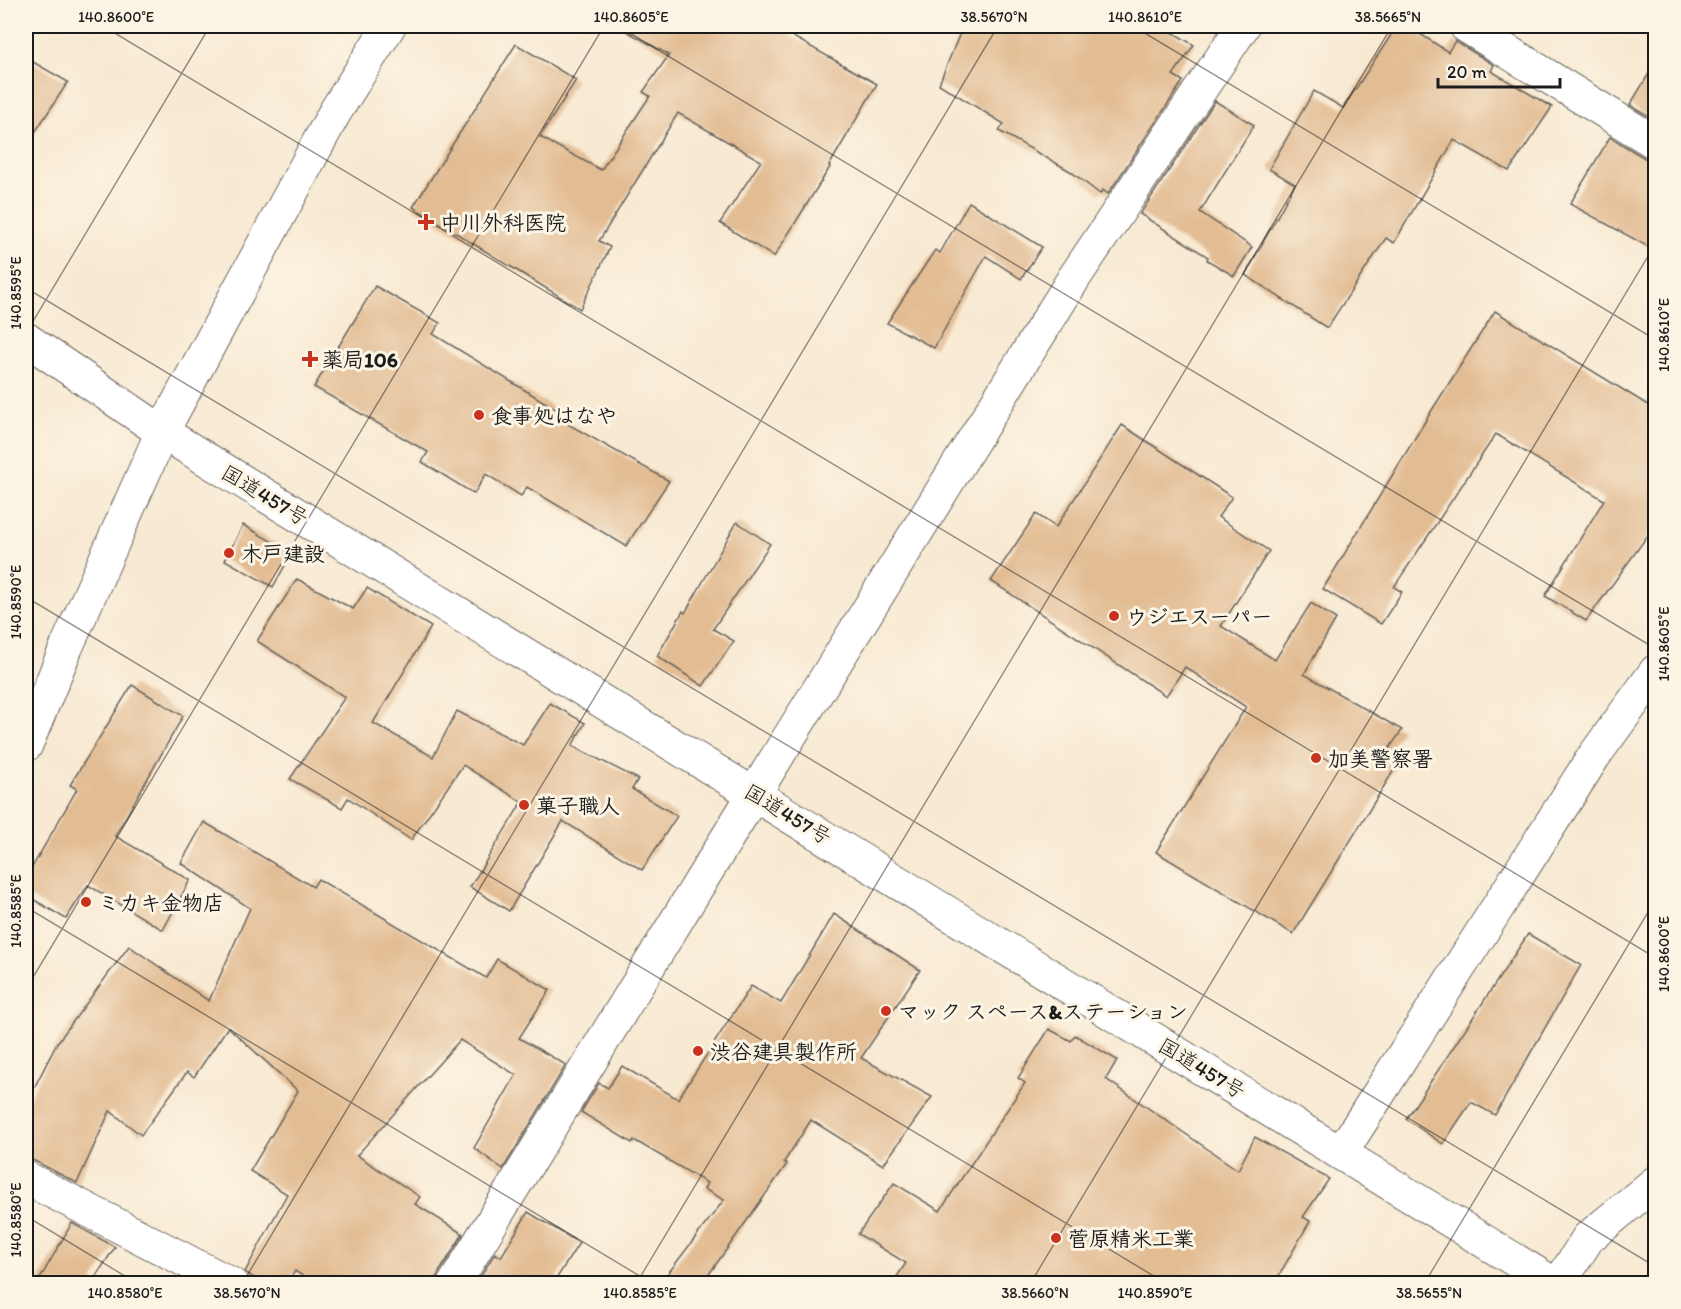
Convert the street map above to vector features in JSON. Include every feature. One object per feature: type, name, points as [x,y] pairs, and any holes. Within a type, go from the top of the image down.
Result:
[{"type":"main road","points":[[26,745],[66,648],[162,432],[335,112],[389,26]]},
{"type":"main road","points":[[454,1284],[1074,278],[1243,26]]},
{"type":"main road","points":[[1466,26],[1656,143]]},
{"type":"main road","name":"国道457号","points":[[26,339],[162,432],[1554,1284]]},
{"type":"main road","points":[[1341,1153],[1594,756],[1656,671]]},
{"type":"main road","points":[[26,1178],[231,1284]]},
{"type":"main road","points":[[1559,1284],[1588,1238],[1656,1182]]},
{"type":"building","points":[[618,26],[774,26],[877,84],[830,167],[774,257],[720,223],[761,161],[678,113],[599,241],[610,247],[580,309],[413,207],[516,44],[576,80],[540,137],[601,170],[650,96],[643,92],[669,55]]},
{"type":"building","points":[[963,26],[1162,26],[1194,45],[1173,75],[1183,81],[1108,194],[1103,190],[1100,194],[1070,171],[999,131],[1004,124],[939,84]]},
{"type":"building","points":[[1397,26],[1408,26],[1448,52],[1455,41],[1494,65],[1491,71],[1552,107],[1509,171],[1454,140],[1394,243],[1386,238],[1327,328],[1245,275],[1295,184],[1269,169],[1314,91],[1343,108]]},
{"type":"building","points":[[26,58],[68,82],[26,146]]},
{"type":"building","points":[[1656,62],[1656,121],[1630,105]]},
{"type":"building","points":[[1215,101],[1254,125],[1200,212],[1252,247],[1234,276],[1140,214]]},
{"type":"building","points":[[1610,137],[1646,159],[1656,162],[1656,251],[1570,204]]},
{"type":"building","points":[[969,202],[1042,247],[1021,279],[986,256],[934,348],[887,323],[935,250],[940,253]]},
{"type":"building","points":[[375,286],[440,323],[433,334],[569,417],[566,423],[669,481],[626,546],[527,487],[521,496],[486,474],[474,494],[422,462],[428,452],[314,387]]},
{"type":"building","points":[[1495,311],[1656,410],[1656,524],[1586,621],[1545,596],[1604,500],[1496,434],[1394,587],[1402,592],[1381,624],[1323,589]]},
{"type":"building","points":[[1122,425],[1232,497],[1218,517],[1269,551],[1221,626],[1275,660],[1311,603],[1336,619],[1304,674],[1402,730],[1389,749],[1402,757],[1293,934],[1156,852],[1246,707],[1185,667],[1166,696],[991,581],[1036,514],[1056,527]]},
{"type":"building","points":[[737,522],[770,544],[713,629],[734,641],[703,686],[657,656],[683,611],[685,613]]},
{"type":"building","points":[[243,525],[292,553],[273,587],[225,560]]},
{"type":"building","points":[[297,579],[353,609],[367,588],[431,627],[373,723],[433,757],[457,711],[523,745],[550,703],[585,723],[572,746],[638,779],[632,789],[677,816],[642,870],[563,821],[509,911],[470,887],[522,802],[463,765],[411,840],[348,798],[342,808],[290,779],[345,697],[257,641]]},
{"type":"building","points":[[132,685],[183,716],[115,836],[190,880],[163,930],[88,885],[66,919],[26,895],[26,878],[77,789],[70,785]]},
{"type":"building","points":[[204,822],[313,887],[318,879],[486,978],[497,959],[550,990],[519,1038],[566,1065],[503,1169],[474,1148],[516,1075],[460,1040],[357,1155],[420,1197],[415,1204],[463,1234],[438,1274],[435,1284],[315,1284],[295,1271],[287,1284],[263,1284],[245,1272],[287,1194],[250,1171],[298,1091],[228,1027],[194,1077],[187,1072],[141,1135],[110,1111],[77,1183],[35,1161],[26,1159],[26,1104],[57,1043],[129,946],[209,1001],[250,908],[181,863]]},
{"type":"building","points":[[834,914],[920,970],[861,1058],[932,1097],[883,1165],[811,1120],[784,1162],[787,1164],[702,1284],[660,1284],[724,1200],[704,1189],[707,1183],[634,1140],[632,1143],[581,1112],[599,1083],[608,1088],[622,1066],[678,1099],[751,986],[781,1003]]},
{"type":"building","points":[[1528,934],[1581,965],[1495,1115],[1471,1102],[1443,1144],[1406,1119]]},
{"type":"building","points":[[1049,1029],[1071,1041],[1075,1035],[1117,1060],[1106,1079],[1238,1170],[1255,1137],[1329,1179],[1303,1217],[1310,1221],[1274,1284],[892,1284],[906,1263],[858,1234],[894,1183],[940,1211],[1025,1083],[1018,1078]]},
{"type":"building","points":[[528,1212],[579,1243],[553,1284],[476,1284],[495,1253],[501,1257]]},
{"type":"building","points":[[72,1223],[115,1247],[91,1284],[37,1284]]},
{"type":"place","name":"中川外科医院","points":[[426,222]]},
{"type":"place","name":"薬局106","points":[[310,359]]},
{"type":"place","name":"食事処はなや","points":[[479,415]]},
{"type":"place","name":"木戸建設","points":[[229,553]]},
{"type":"place","name":"ウジエスーパー","points":[[1114,616]]},
{"type":"place","name":"加美警察署","points":[[1316,758]]},
{"type":"place","name":"菓子職人","points":[[524,805]]},
{"type":"place","name":"ミカキ金物店","points":[[86,902]]},
{"type":"place","name":"マック スペース&ステーション","points":[[886,1011]]},
{"type":"place","name":"渋谷建具製作所","points":[[698,1051]]},
{"type":"place","name":"菅原精米工業","points":[[1056,1238]]}]
